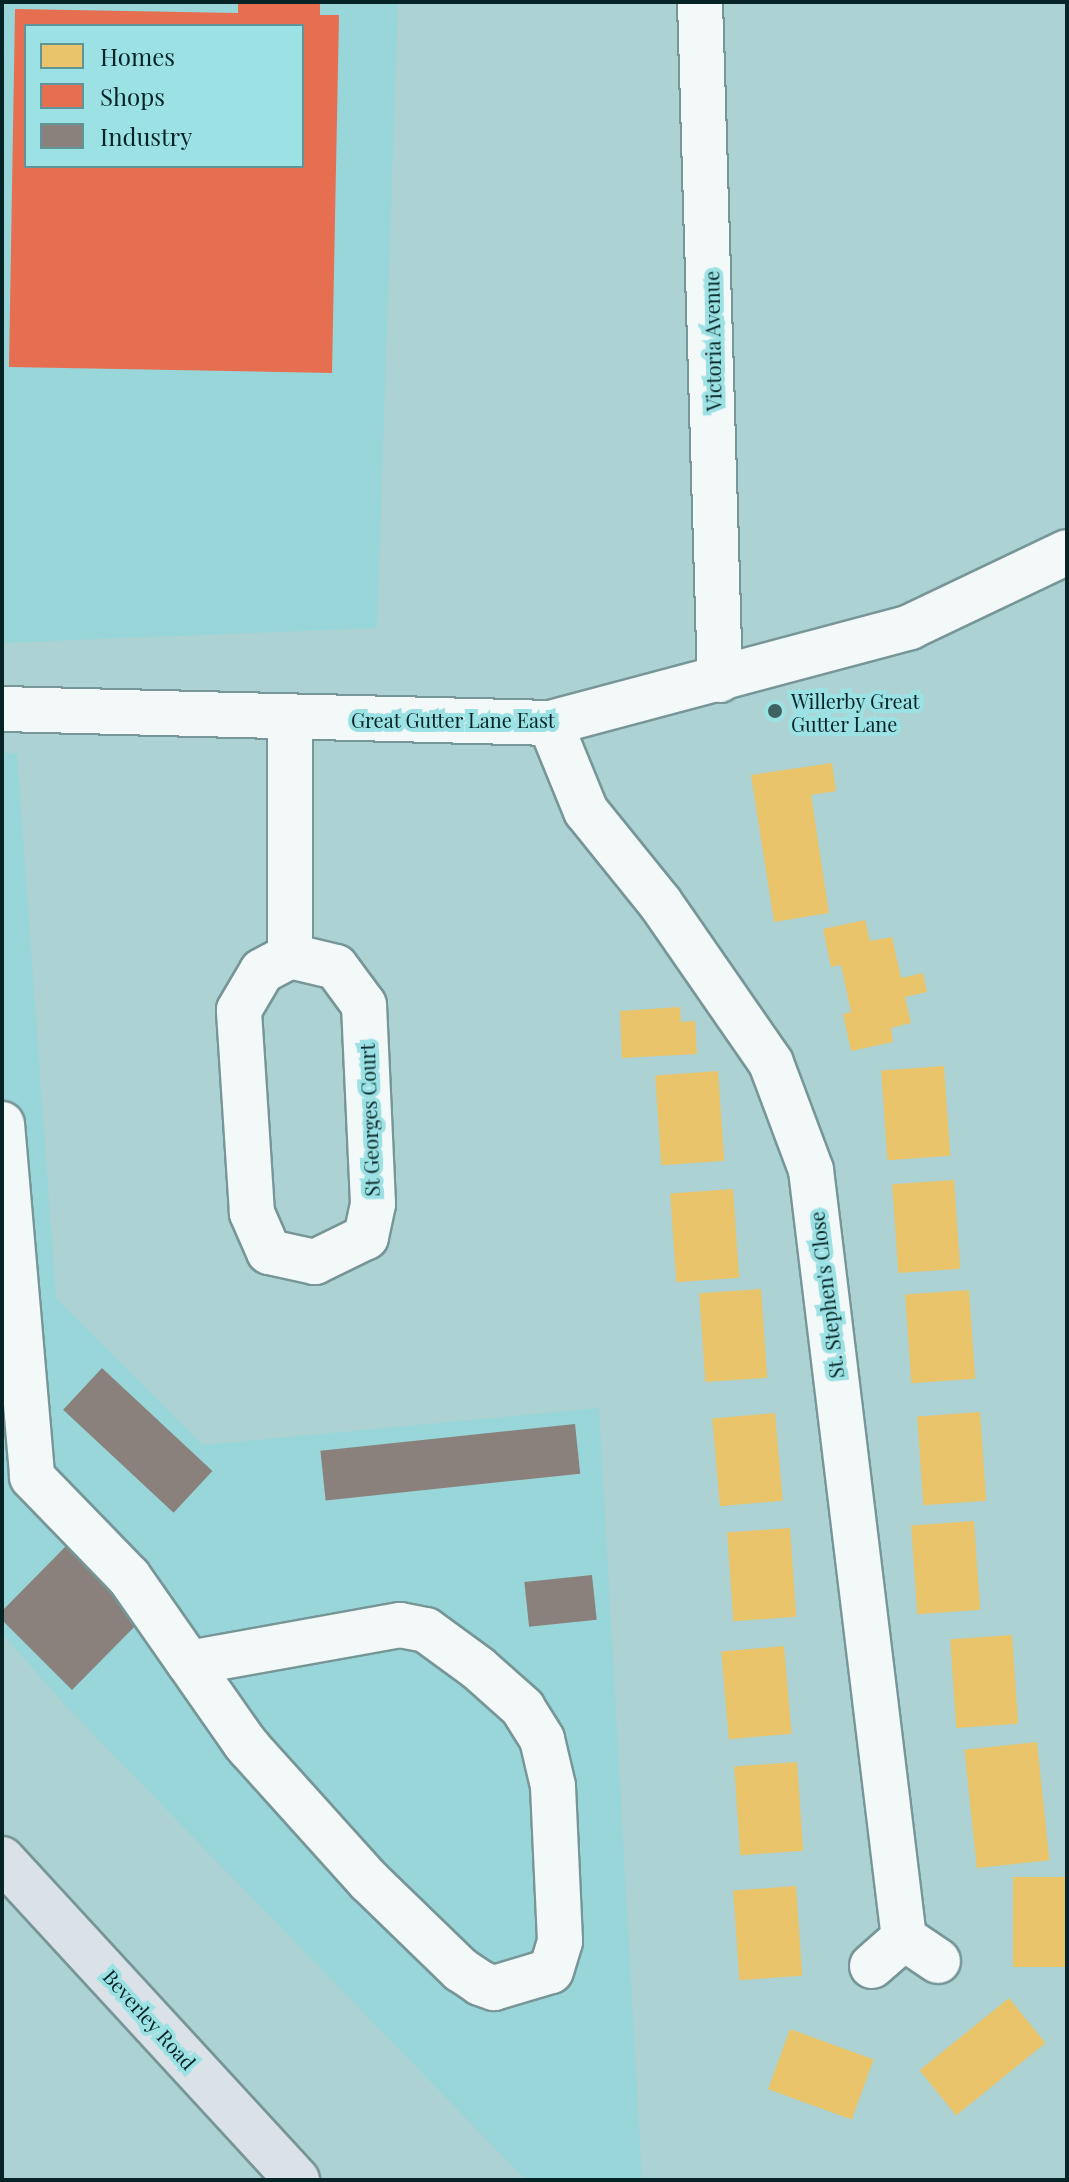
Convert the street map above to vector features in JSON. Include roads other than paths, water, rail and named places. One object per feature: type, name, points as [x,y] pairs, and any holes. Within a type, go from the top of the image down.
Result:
[{"type":"main road","name":"Beverley Road","points":[[2,1859],[297,2180]]},
{"type":"street","name":"Victoria Avenue","points":[[700,2],[720,680]]},
{"type":"street","name":"Great Gutter Lane East","points":[[2,709],[550,723],[910,627],[1067,552]]},
{"type":"street","points":[[290,718],[290,956]]},
{"type":"street","name":"St. Stephen's Close","points":[[550,723],[586,811],[661,904],[771,1063],[811,1170],[905,1955]]},
{"type":"street","name":"St Georges Court","points":[[290,956],[336,967],[364,1005],[373,1204],[366,1237],[315,1262],[269,1252],[252,1213],[239,1010],[262,971],[290,956]]},
{"type":"street","points":[[2,1124],[32,1477],[129,1577],[189,1663],[268,1769],[369,1881],[461,1970],[494,1988],[551,1971],[560,1941],[553,1786],[542,1739],[523,1708],[478,1668],[426,1630],[400,1625],[189,1663]]},
{"type":"place","name":"Willerby Great Gutter Lane","points":[[775,711]]}]
